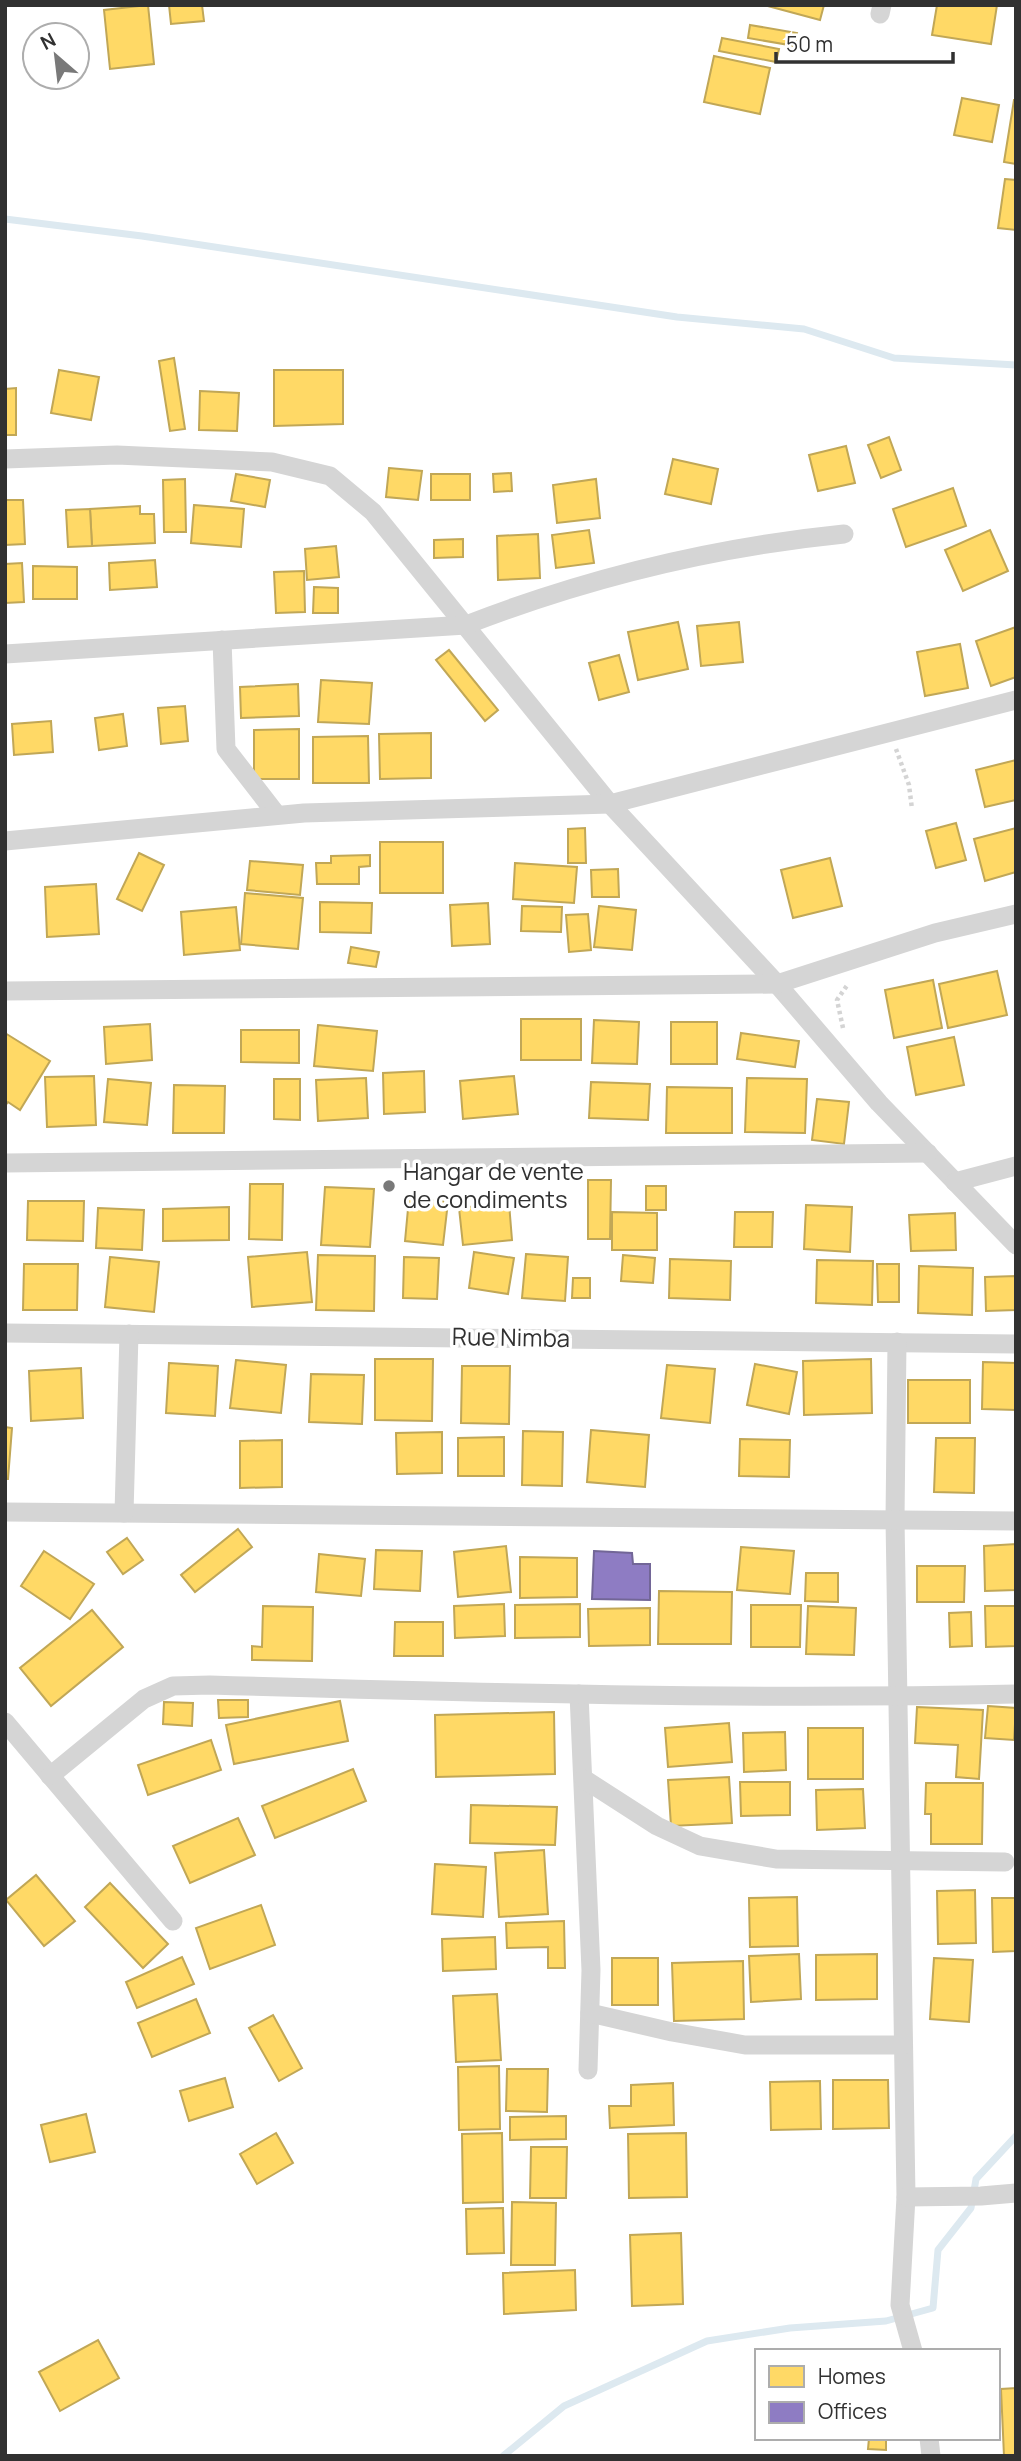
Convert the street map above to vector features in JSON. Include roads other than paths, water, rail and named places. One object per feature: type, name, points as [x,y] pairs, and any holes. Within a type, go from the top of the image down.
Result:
[{"type":"street","points":[[5,458],[117,455],[272,462],[330,476],[373,512],[610,804],[777,984],[879,1103],[1016,1245]]},
{"type":"street","points":[[5,654],[466,625],[550,595],[688,558],[778,541],[844,534]]},
{"type":"street","points":[[222,640],[226,749],[278,816]]},
{"type":"street","points":[[5,841],[304,813],[610,804],[1016,700]]},
{"type":"street","points":[[5,991],[777,984],[935,933],[1016,914]]},
{"type":"street","points":[[5,1163],[928,1153]]},
{"type":"street","points":[[956,1182],[1016,1166]]},
{"type":"street","name":"Rue Nimba","points":[[5,1333],[1016,1344]]},
{"type":"street","points":[[124,1513],[129,1334]]},
{"type":"street","points":[[897,1342],[895,1519],[906,2197],[900,2305],[912,2349]]},
{"type":"street","points":[[5,1512],[1016,1521]]},
{"type":"street","points":[[50,1776],[144,1699],[173,1686],[579,1694],[898,1697],[1016,1694]]},
{"type":"street","points":[[579,1694],[591,1970],[587,2070]]},
{"type":"street","points":[[5,1722],[173,1921]]},
{"type":"street","points":[[584,1779],[657,1826],[700,1846],[776,1859],[1005,1862]]},
{"type":"street","points":[[590,2013],[745,2045],[903,2045]]},
{"type":"street","points":[[906,2197],[1016,2193]]},
{"type":"waterway","points":[[5,219],[142,236],[677,317],[804,329],[894,358],[1016,365]]},
{"type":"waterway","points":[[503,2456],[564,2406],[707,2341],[790,2328],[886,2321],[933,2308],[938,2250],[971,2208],[976,2179],[1016,2136]]},
{"type":"place","name":"Hangar de vente de condiments","points":[[389,1186]]}]
